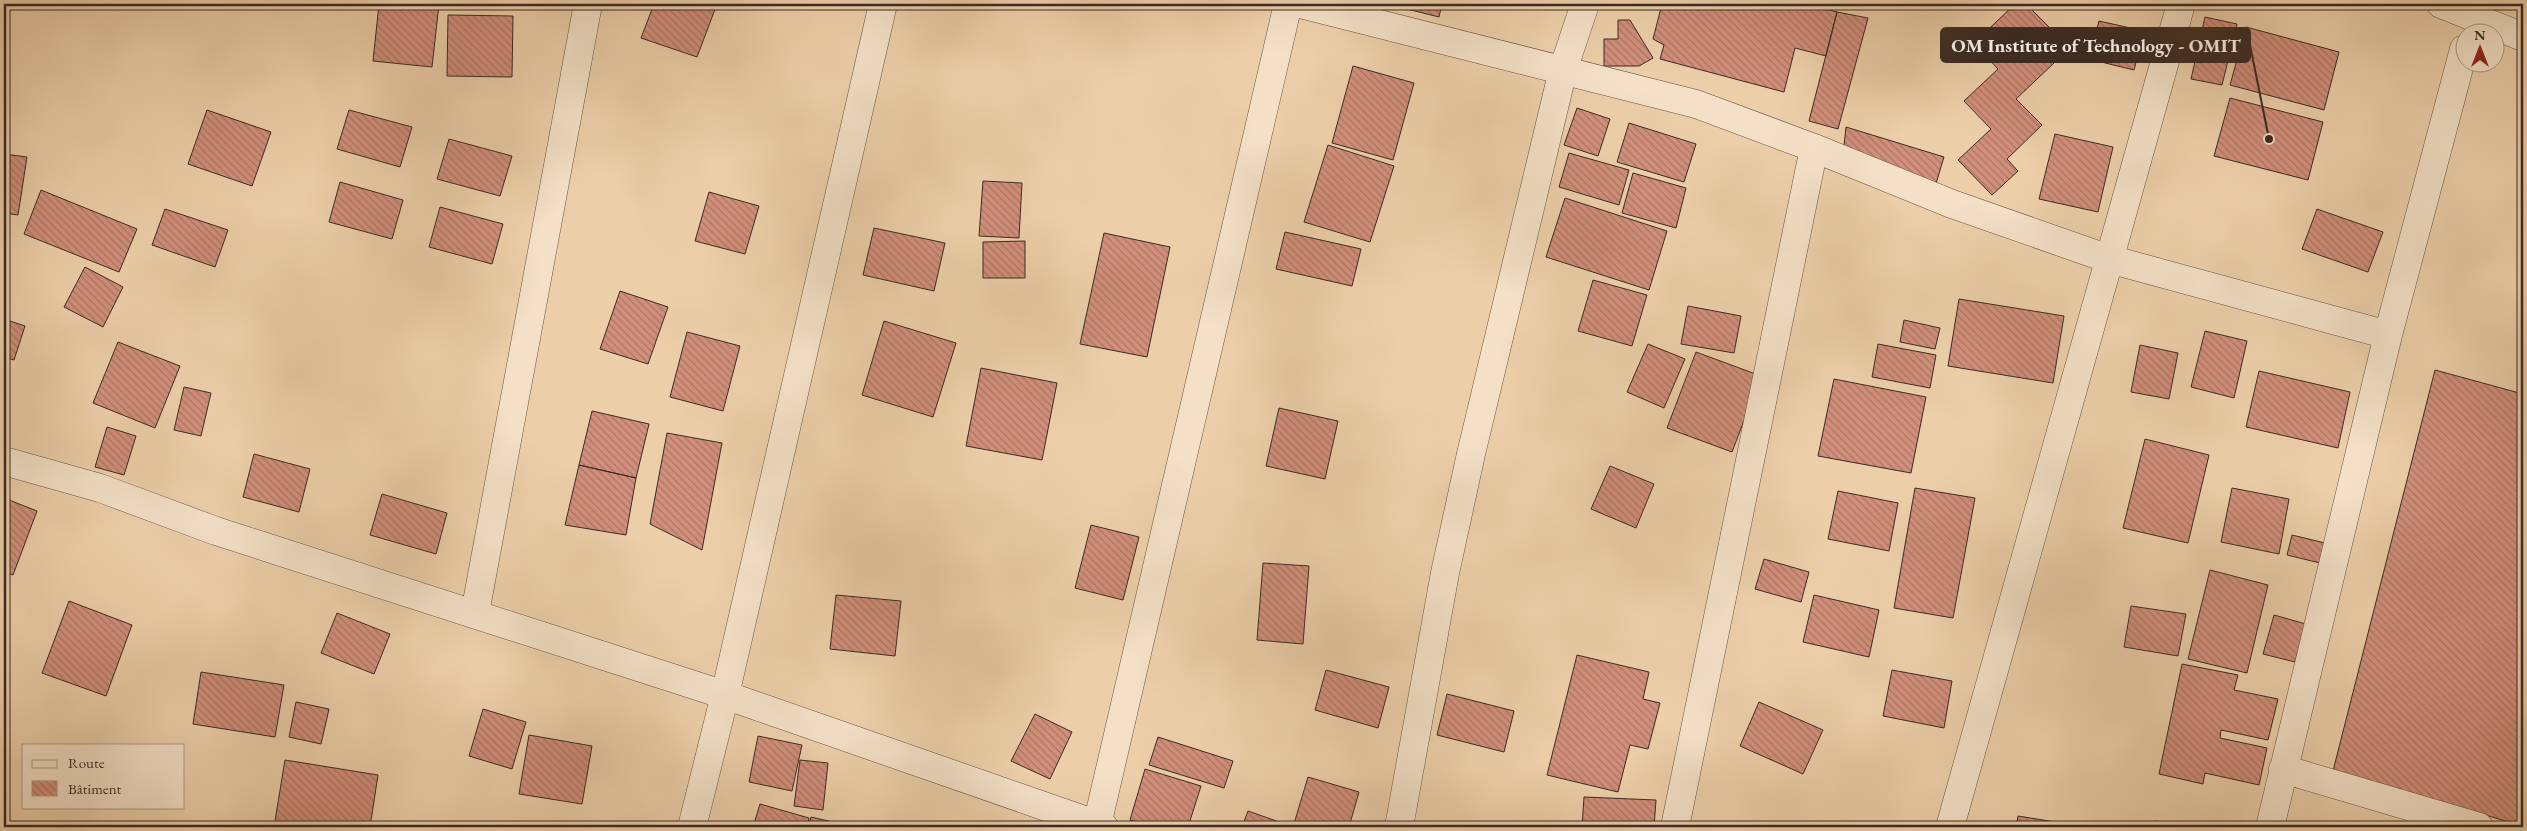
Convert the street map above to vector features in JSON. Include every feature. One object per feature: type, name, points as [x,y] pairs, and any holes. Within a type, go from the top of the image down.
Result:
[{"type":"street","points":[[475,613],[588,4]]},
{"type":"street","points":[[692,827],[726,695],[883,4]]},
{"type":"street","points":[[4,461],[100,488],[216,531],[726,695],[1100,826],[1288,4]]},
{"type":"street","points":[[1300,4],[1696,104],[1814,148],[1952,204],[2109,259],[2388,335]]},
{"type":"street","points":[[1399,827],[1447,564],[1471,454],[1562,70],[1585,4]]},
{"type":"street","points":[[1950,827],[2181,4]]},
{"type":"street","points":[[2441,4],[2467,22]]},
{"type":"street","points":[[2504,33],[2523,37]]},
{"type":"street","points":[[2270,827],[2388,335],[2458,72]]},
{"type":"street","points":[[1675,827],[1814,148]]},
{"type":"street","points":[[2284,769],[2479,827]]},
{"type":"building","points":[[379,4],[439,4],[432,67],[373,61]]},
{"type":"building","points":[[654,4],[717,4],[697,57],[641,38]]},
{"type":"building","points":[[1387,4],[1442,4],[1439,17]]},
{"type":"building","points":[[1662,4],[1686,10],[1687,4],[1806,4],[1837,12],[1826,56],[1795,48],[1784,92],[1660,59],[1664,45],[1653,39]]},
{"type":"building","points":[[2015,4],[2026,4],[2055,33],[2039,48],[2054,63],[2016,99],[2042,125],[2007,159],[2018,171],[1992,195],[1958,160],[1991,129],[1964,101],[1998,69],[1974,43]]},
{"type":"building","points":[[2250,4],[2270,4],[2268,9]]},
{"type":"building","points":[[1837,12],[1868,18],[1838,129],[1809,121]]},
{"type":"building","points":[[448,15],[513,16],[512,77],[447,76]]},
{"type":"building","points":[[2205,17],[2237,24],[2222,85],[2191,79]]},
{"type":"building","points":[[1618,20],[1630,20],[1653,58],[1639,66],[1604,66],[1604,39],[1618,39]]},
{"type":"building","points":[[2099,21],[2144,31],[2134,70],[2089,59]]},
{"type":"building","points":[[2246,27],[2339,52],[2324,110],[2230,85]]},
{"type":"building","points":[[1353,66],[1414,83],[1393,160],[1332,143]]},
{"type":"building","points":[[2230,98],[2323,122],[2308,180],[2214,156]]},
{"type":"building","points":[[1577,108],[1610,119],[1598,156],[1564,145]]},
{"type":"building","points":[[207,110],[271,132],[252,186],[188,164]]},
{"type":"building","points":[[349,110],[412,127],[400,167],[337,149]]},
{"type":"building","points":[[1629,123],[1696,144],[1684,182],[1617,162]]},
{"type":"building","points":[[1846,127],[1944,157],[1934,190],[1843,156]]},
{"type":"building","points":[[2055,134],[2113,147],[2098,212],[2039,199]]},
{"type":"building","points":[[449,139],[512,156],[500,196],[437,179]]},
{"type":"building","points":[[1328,145],[1394,166],[1370,242],[1304,222]]},
{"type":"building","points":[[1569,153],[1629,170],[1619,205],[1559,187]]},
{"type":"building","points":[[4,154],[27,157],[18,215],[4,213]]},
{"type":"building","points":[[1633,173],[1686,188],[1676,228],[1622,213]]},
{"type":"building","points":[[983,181],[1022,183],[1019,238],[979,236]]},
{"type":"building","points":[[340,182],[403,200],[392,239],[329,222]]},
{"type":"building","points":[[41,190],[137,229],[119,272],[24,234]]},
{"type":"building","points":[[709,192],[759,206],[745,254],[695,241]]},
{"type":"building","points":[[1565,198],[1667,231],[1649,290],[1546,257]]},
{"type":"building","points":[[440,207],[503,224],[492,264],[429,247]]},
{"type":"building","points":[[165,209],[228,230],[215,267],[152,245]]},
{"type":"building","points":[[2317,209],[2383,232],[2368,272],[2302,249]]},
{"type":"building","points":[[874,228],[945,243],[934,291],[863,275]]},
{"type":"building","points":[[1285,232],[1361,249],[1352,286],[1276,269]]},
{"type":"building","points":[[1104,233],[1170,247],[1147,357],[1080,344]]},
{"type":"building","points":[[1025,241],[1025,278],[983,278],[983,242]]},
{"type":"building","points":[[85,267],[123,287],[103,327],[64,307]]},
{"type":"building","points":[[1593,280],[1647,295],[1632,346],[1578,331]]},
{"type":"building","points":[[620,291],[668,307],[648,364],[600,349]]},
{"type":"building","points":[[1959,299],[2064,316],[2053,383],[1948,366]]},
{"type":"building","points":[[1688,306],[1741,316],[1734,353],[1681,344]]},
{"type":"building","points":[[4,319],[25,326],[14,360],[4,357]]},
{"type":"building","points":[[1904,320],[1940,328],[1935,349],[1900,342]]},
{"type":"building","points":[[884,321],[956,343],[933,417],[862,395]]},
{"type":"building","points":[[2205,331],[2247,341],[2234,398],[2191,387]]},
{"type":"building","points":[[687,332],[740,346],[723,411],[670,397]]},
{"type":"building","points":[[118,342],[180,366],[155,428],[93,403]]},
{"type":"building","points":[[1648,344],[1685,359],[1664,408],[1627,392]]},
{"type":"building","points":[[1878,344],[1936,355],[1930,388],[1872,377]]},
{"type":"building","points":[[2140,345],[2178,353],[2169,399],[2131,392]]},
{"type":"building","points":[[1696,352],[1761,376],[1732,452],[1667,428]]},
{"type":"building","points":[[981,368],[1057,383],[1042,460],[966,446]]},
{"type":"building","points":[[2435,370],[2523,394],[2523,826],[2333,771]]},
{"type":"building","points":[[2259,371],[2350,392],[2338,448],[2246,427]]},
{"type":"building","points":[[1834,379],[1926,397],[1911,473],[1818,456]]},
{"type":"building","points":[[184,387],[211,393],[201,436],[174,430]]},
{"type":"building","points":[[1279,408],[1338,421],[1325,479],[1266,466]]},
{"type":"building","points":[[592,411],[649,424],[636,478],[579,465]]},
{"type":"building","points":[[107,427],[136,436],[124,475],[95,467]]},
{"type":"building","points":[[667,433],[722,443],[702,550],[650,524]]},
{"type":"building","points":[[2145,439],[2209,455],[2188,543],[2123,528]]},
{"type":"building","points":[[254,454],[310,469],[299,512],[243,497]]},
{"type":"building","points":[[579,465],[636,478],[626,535],[565,525]]},
{"type":"building","points":[[1610,466],[1654,484],[1636,528],[1591,509]]},
{"type":"building","points":[[1915,488],[1975,498],[1953,618],[1894,608]]},
{"type":"building","points":[[2232,488],[2289,499],[2279,554],[2221,542]]},
{"type":"building","points":[[1838,491],[1898,503],[1889,551],[1828,539]]},
{"type":"building","points":[[382,494],[447,513],[436,554],[370,535]]},
{"type":"building","points":[[4,498],[37,511],[13,575],[4,572]]},
{"type":"building","points":[[1091,525],[1139,537],[1123,600],[1075,588]]},
{"type":"building","points":[[2292,535],[2325,543],[2320,563],[2287,555]]},
{"type":"building","points":[[1764,559],[1809,572],[1801,602],[1755,589]]},
{"type":"building","points":[[1263,563],[1309,566],[1303,644],[1257,640]]},
{"type":"building","points":[[2210,570],[2268,585],[2247,673],[2188,659]]},
{"type":"building","points":[[836,595],[901,601],[895,656],[830,649]]},
{"type":"building","points":[[1814,595],[1879,610],[1869,657],[1803,642]]},
{"type":"building","points":[[69,601],[132,625],[106,696],[42,673]]},
{"type":"building","points":[[2131,606],[2186,614],[2178,656],[2124,647]]},
{"type":"building","points":[[337,613],[390,634],[374,674],[321,653]]},
{"type":"building","points":[[2274,615],[2306,624],[2295,662],[2263,654]]},
{"type":"building","points":[[1577,655],[1649,672],[1643,699],[1660,703],[1648,749],[1630,745],[1618,792],[1547,775]]},
{"type":"building","points":[[2182,664],[2238,675],[2234,690],[2278,699],[2268,740],[2221,730],[2220,738],[2267,748],[2259,785],[2205,773],[2203,784],[2159,774]]},
{"type":"building","points":[[1326,670],[1389,687],[1378,728],[1315,710]]},
{"type":"building","points":[[1892,670],[1952,681],[1944,728],[1883,716]]},
{"type":"building","points":[[201,672],[284,685],[275,737],[193,724]]},
{"type":"building","points":[[1447,694],[1514,711],[1504,752],[1437,735]]},
{"type":"building","points":[[296,702],[329,709],[321,744],[289,737]]},
{"type":"building","points":[[1759,702],[1823,730],[1803,774],[1740,746]]},
{"type":"building","points":[[483,709],[526,722],[512,769],[469,756]]},
{"type":"building","points":[[1035,714],[1072,732],[1050,779],[1011,761]]},
{"type":"building","points":[[529,735],[592,746],[582,804],[519,794]]},
{"type":"building","points":[[758,736],[802,745],[792,791],[749,782]]},
{"type":"building","points":[[1158,737],[1233,761],[1224,788],[1149,765]]},
{"type":"building","points":[[285,760],[378,775],[370,827],[274,827]]},
{"type":"building","points":[[800,760],[828,763],[823,810],[794,806]]},
{"type":"building","points":[[1145,769],[1201,786],[1188,827],[1152,827],[1130,820]]},
{"type":"building","points":[[1308,777],[1359,792],[1349,827],[1293,827]]},
{"type":"building","points":[[1584,797],[1656,800],[1654,827],[1582,827]]},
{"type":"building","points":[[760,804],[809,818],[807,827],[753,827]]},
{"type":"building","points":[[1248,811],[1282,823],[1280,827],[1242,827]]},
{"type":"building","points":[[2018,816],[2074,825],[2074,827],[2016,827]]},
{"type":"building","points":[[811,817],[855,827],[808,827]]},
{"type":"building","points":[[2155,821],[2196,826],[2196,827],[2154,827]]},
{"type":"place","name":"OM Institute of Technology - OMIT","points":[[2269,139]]}]
